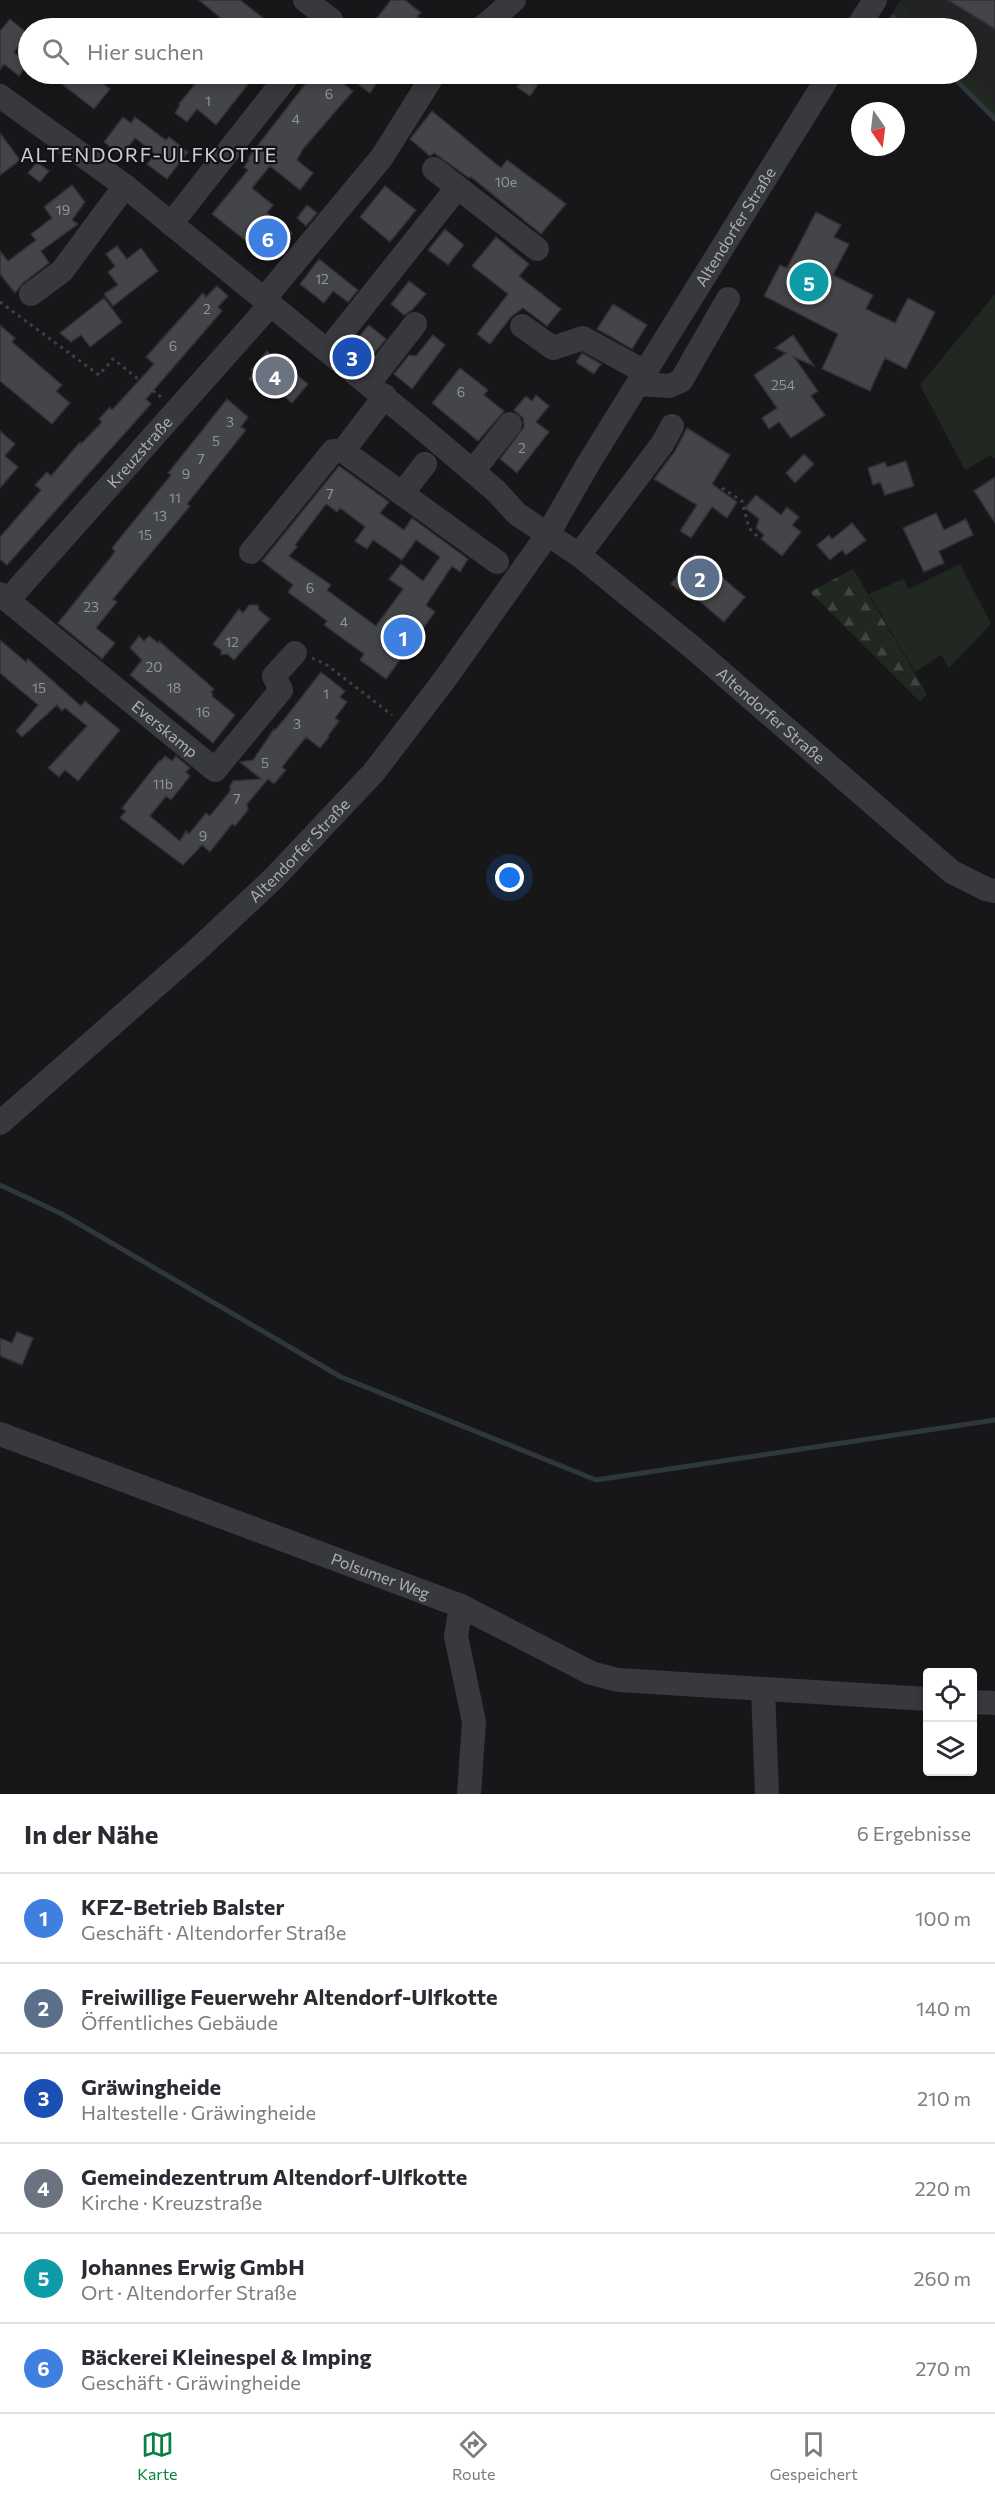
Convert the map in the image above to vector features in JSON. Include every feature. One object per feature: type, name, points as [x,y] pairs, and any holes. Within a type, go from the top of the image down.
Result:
[{"type":"street","points":[[305,0],[328,18]]},
{"type":"street","points":[[493,18],[514,0]]},
{"type":"street","points":[[864,18],[875,0]]},
{"type":"street","points":[[171,224],[281,84]]},
{"type":"street","name":"Kreuzstraße","points":[[4,597],[177,410],[268,301],[382,157],[428,84]]},
{"type":"street","name":"Altendorfer Straße","points":[[0,1123],[197,950],[273,879],[374,772],[445,679],[548,534],[824,84]]},
{"type":"street","points":[[0,96],[125,186],[377,390],[496,491],[517,514],[548,534]]},
{"type":"street","points":[[434,169],[537,249]]},
{"type":"street","points":[[31,294],[62,271],[125,186]]},
{"type":"street","points":[[328,350],[457,188]]},
{"type":"street","points":[[522,326],[553,348],[583,338],[642,378],[669,386],[681,381],[728,299]]},
{"type":"street","points":[[343,451],[415,324]]},
{"type":"street","points":[[473,471],[510,424]]},
{"type":"street","points":[[579,555],[663,443],[672,426]]},
{"type":"street","points":[[251,552],[333,451],[343,451],[497,562]]},
{"type":"street","points":[[402,494],[425,464]]},
{"type":"street","name":"Altendorfer Straße","points":[[548,534],[579,555],[692,647],[952,872],[986,890],[995,891]]},
{"type":"street","name":"Everskamp","points":[[4,597],[214,770],[281,690],[274,676],[295,653]]},
{"type":"street","name":"Polsumer Weg","points":[[0,1434],[461,1606],[591,1673],[618,1680],[923,1699]]},
{"type":"street","points":[[461,1606],[456,1636],[474,1722],[469,1794]]},
{"type":"street","points":[[763,1689],[767,1794]]},
{"type":"street","points":[[977,1702],[995,1703]]},
{"type":"path","points":[[0,302],[99,375],[113,359],[177,410]]},
{"type":"path","points":[[722,488],[742,501],[750,528],[758,536]]},
{"type":"path","points":[[295,653],[315,659],[327,666],[408,726]]},
{"type":"shaded area","points":[[900,0],[995,0],[995,103],[977,84],[977,18],[916,18]]},
{"type":"green space","points":[[900,1],[916,18],[891,18]]},
{"type":"green space","points":[[956,84],[977,84],[995,103],[995,122]]},
{"type":"green space","points":[[995,294],[995,458],[993,459],[991,455],[965,470],[920,385]]},
{"type":"green space","points":[[960,564],[991,624],[949,668],[941,655],[915,672],[869,594],[903,579],[909,589]]},
{"type":"green space","points":[[853,569],[927,694],[920,702],[810,592]]},
{"type":"building","points":[[199,0],[240,0],[263,18],[221,18]]},
{"type":"building","points":[[391,0],[405,0],[421,13],[417,16],[420,18],[377,18]]},
{"type":"building","points":[[948,0],[995,0],[995,29],[977,18]]},
{"type":"building","points":[[10,19],[18,26],[18,47],[14,52],[18,55],[18,75],[4,64],[0,70],[0,31]]},
{"type":"building","points":[[62,84],[103,84],[110,89],[94,109]]},
{"type":"building","points":[[195,84],[248,84],[216,125],[197,109],[187,122],[175,113],[179,104]]},
{"type":"building","points":[[305,84],[344,84],[353,91],[303,149],[297,160],[313,173],[300,190],[270,166],[252,188],[273,205],[267,213],[292,233],[270,260],[212,214],[248,170],[244,167],[248,158]]},
{"type":"building","points":[[358,84],[376,84],[370,93]]},
{"type":"building","points":[[519,84],[538,84],[530,96],[517,87]]},
{"type":"building","points":[[432,111],[501,168],[507,160],[566,204],[541,234],[471,177],[469,178],[434,153],[430,156],[410,139]]},
{"type":"building","points":[[123,117],[131,123],[135,117],[166,140],[169,137],[188,152],[167,179],[147,164],[155,154],[135,138],[121,156],[104,142]]},
{"type":"building","points":[[0,133],[20,160],[0,175]]},
{"type":"building","points":[[37,162],[49,171],[40,182],[28,173]]},
{"type":"building","points":[[72,185],[85,202],[72,220],[78,224],[41,251],[49,263],[23,283],[15,293],[0,274],[0,251],[8,261],[36,240],[31,234],[52,218],[44,207]]},
{"type":"building","points":[[385,186],[416,210],[390,242],[360,217]]},
{"type":"building","points":[[307,205],[317,213],[306,226],[297,218]]},
{"type":"building","points":[[816,212],[841,225],[834,237],[849,244],[833,275],[873,295],[866,309],[895,323],[908,298],[935,312],[906,369],[885,358],[870,391],[822,369],[838,334],[764,296],[780,265],[787,268]]},
{"type":"building","points":[[445,229],[464,245],[448,265],[428,250]]},
{"type":"building","points":[[496,237],[529,264],[519,276],[561,309],[547,326],[523,308],[511,317],[490,344],[477,334],[508,294],[472,266]]},
{"type":"building","points":[[117,246],[127,259],[141,248],[158,271],[113,306],[104,294],[118,285],[108,272],[115,266],[106,254]]},
{"type":"building","points":[[319,259],[358,290],[348,302],[333,291],[324,303],[300,284]]},
{"type":"building","points":[[409,281],[426,294],[412,310],[404,315],[391,304]]},
{"type":"building","points":[[217,286],[228,296],[218,307],[222,311],[146,399],[151,404],[7,565],[0,559],[0,537],[41,490],[35,485],[47,472],[51,476],[80,442],[81,444],[102,422],[99,419],[110,407],[112,410],[154,364],[146,357],[203,293],[206,297]]},
{"type":"building","points":[[104,298],[122,322],[90,347],[81,335],[71,342],[60,333]]},
{"type":"building","points":[[613,304],[647,325],[632,349],[597,329]]},
{"type":"building","points":[[0,325],[15,338],[12,342],[62,385],[56,391],[70,403],[52,424],[0,381]]},
{"type":"building","points":[[369,325],[386,339],[368,361],[351,346]]},
{"type":"building","points":[[433,335],[445,345],[412,389],[394,374],[409,355],[416,356]]},
{"type":"building","points":[[793,335],[814,366],[794,357],[818,391],[811,396],[825,415],[791,438],[779,422],[769,429],[762,418],[777,408],[754,375],[786,353],[775,348]]},
{"type":"building","points":[[267,351],[308,384],[292,403],[265,381],[260,387],[249,379],[254,373],[251,370]]},
{"type":"building","points":[[582,353],[601,364],[594,374],[576,362]]},
{"type":"building","points":[[460,368],[488,390],[484,395],[504,411],[478,441],[432,403]]},
{"type":"building","points":[[536,395],[549,406],[536,422],[549,432],[517,473],[500,459],[524,427],[523,418],[514,410],[526,396],[532,401]]},
{"type":"building","points":[[227,399],[248,417],[241,427],[246,430],[187,504],[190,506],[113,599],[117,602],[96,628],[115,643],[102,659],[58,623],[111,557],[115,551],[112,548],[171,475],[168,473]]},
{"type":"building","points":[[687,428],[730,455],[712,484],[737,502],[727,518],[712,507],[691,538],[680,531],[697,505],[654,479],[675,451]]},
{"type":"building","points":[[0,431],[15,444],[5,456],[18,467],[0,488]]},
{"type":"building","points":[[804,454],[814,464],[795,483],[786,473]]},
{"type":"building","points":[[906,461],[914,486],[885,495],[880,482],[873,485],[868,468],[885,462],[887,467]]},
{"type":"building","points":[[339,466],[389,502],[380,513],[404,530],[412,518],[468,559],[460,572],[452,566],[426,605],[435,612],[386,679],[360,660],[364,654],[324,625],[327,621],[288,592],[293,585],[262,561]],"holes":[[[326,504],[337,512],[340,508],[365,527],[355,541],[367,549],[373,540],[402,560],[416,540],[440,557],[423,581],[401,564],[389,579],[403,589],[376,626],[327,590],[331,585],[289,556]]]},
{"type":"building","points":[[995,477],[995,523],[974,491]]},
{"type":"building","points":[[756,495],[781,515],[787,507],[799,517],[792,525],[801,532],[782,556],[761,539],[764,535],[756,528],[759,519],[745,508]]},
{"type":"building","points":[[936,513],[944,530],[966,519],[973,535],[939,551],[944,563],[924,572],[903,528]]},
{"type":"building","points":[[852,523],[866,540],[846,555],[842,550],[830,560],[817,545],[829,535],[832,539]]},
{"type":"building","points":[[695,554],[745,597],[724,622],[690,593],[687,597],[671,584]]},
{"type":"building","points":[[249,605],[258,605],[259,610],[270,619],[234,660],[227,654],[221,655],[221,650],[213,644],[239,609],[243,613]]},
{"type":"building","points":[[139,636],[144,641],[149,636],[158,643],[159,641],[214,689],[211,692],[212,696],[235,715],[213,743],[130,675],[142,660],[130,648]]},
{"type":"building","points":[[0,640],[26,662],[28,659],[81,706],[85,701],[120,730],[78,781],[65,770],[59,777],[48,768],[87,726],[65,708],[62,711],[57,705],[22,737],[16,731],[38,705],[0,673]]},
{"type":"building","points":[[321,672],[345,691],[340,697],[347,702],[335,718],[339,721],[320,748],[306,737],[282,767],[286,770],[274,784],[268,779],[247,804],[248,810],[235,826],[232,824],[210,852],[202,845],[183,865],[120,818],[126,811],[122,808],[160,760],[165,756],[172,761],[176,756],[190,768],[186,772],[190,776],[171,800],[166,796],[150,816],[180,841],[186,831],[189,834],[206,813],[210,816],[230,791],[233,781],[261,779],[240,762],[253,760],[274,729]]},
{"type":"building","points":[[17,1332],[33,1338],[22,1365],[0,1356],[0,1338],[12,1343]]},
{"type":"waterway","points":[[960,84],[995,119]]},
{"type":"waterway","points":[[0,1185],[62,1214],[341,1377],[596,1480],[995,1420]]},
{"type":"place","name":"Bäckerei Kleinespel & Imping","points":[[268,238]]},
{"type":"place","name":"Johannes Erwig GmbH","points":[[809,282]]},
{"type":"place","name":"Gräwingheide","points":[[352,357]]},
{"type":"place","name":"Gemeindezentrum Altendorf-Ulfkotte","points":[[275,376]]},
{"type":"place","name":"Freiwillige Feuerwehr Altendorf-Ulfkotte","points":[[700,578]]},
{"type":"place","name":"KFZ-Betrieb Balster","points":[[403,637]]},
{"type":"district","name":"ALTENDORF-ULFKOTTE","points":[[149,155]]}]
